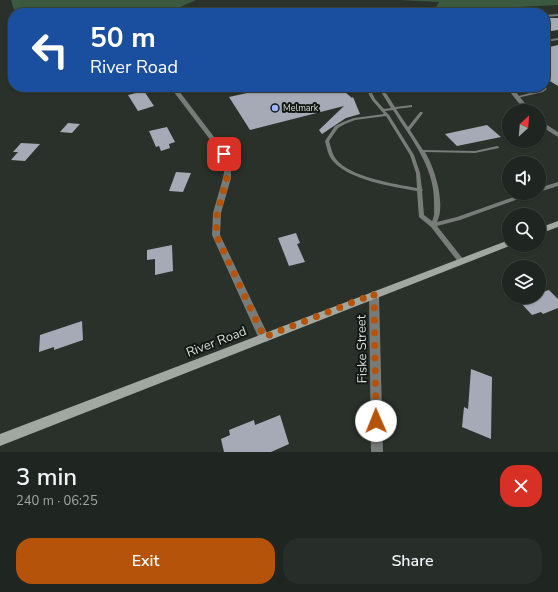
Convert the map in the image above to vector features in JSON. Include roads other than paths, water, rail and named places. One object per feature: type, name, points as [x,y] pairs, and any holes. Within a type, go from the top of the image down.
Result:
[{"type":"main road","points":[[546,228],[558,224]]},
{"type":"main road","name":"River Road","points":[[0,440],[502,245]]},
{"type":"street","points":[[177,92],[224,154],[228,166],[227,178],[217,213],[216,235],[264,337]]},
{"type":"street","points":[[514,92],[522,104]]},
{"type":"street","points":[[546,127],[558,135]]},
{"type":"street","name":"Fiske Street","points":[[374,294],[377,452]]},
{"type":"lane","points":[[370,92],[373,99],[387,115],[412,155],[418,173],[421,216],[433,225],[461,261]]},
{"type":"lane","points":[[383,92],[423,151],[433,176],[437,197],[437,217],[433,225]]},
{"type":"lane","points":[[517,97],[538,92]]},
{"type":"lane","points":[[382,110],[411,106]]},
{"type":"lane","points":[[408,130],[421,113]]},
{"type":"lane","points":[[387,115],[354,119],[336,127],[327,141],[330,151],[334,160],[343,167],[362,176],[396,186],[420,190]]},
{"type":"lane","points":[[423,151],[475,152],[497,147]]},
{"type":"lane","points":[[546,188],[558,184]]},
{"type":"lane","points":[[433,225],[458,219],[511,200]]},
{"type":"place","name":"Melmark","points":[[275,108]]}]
